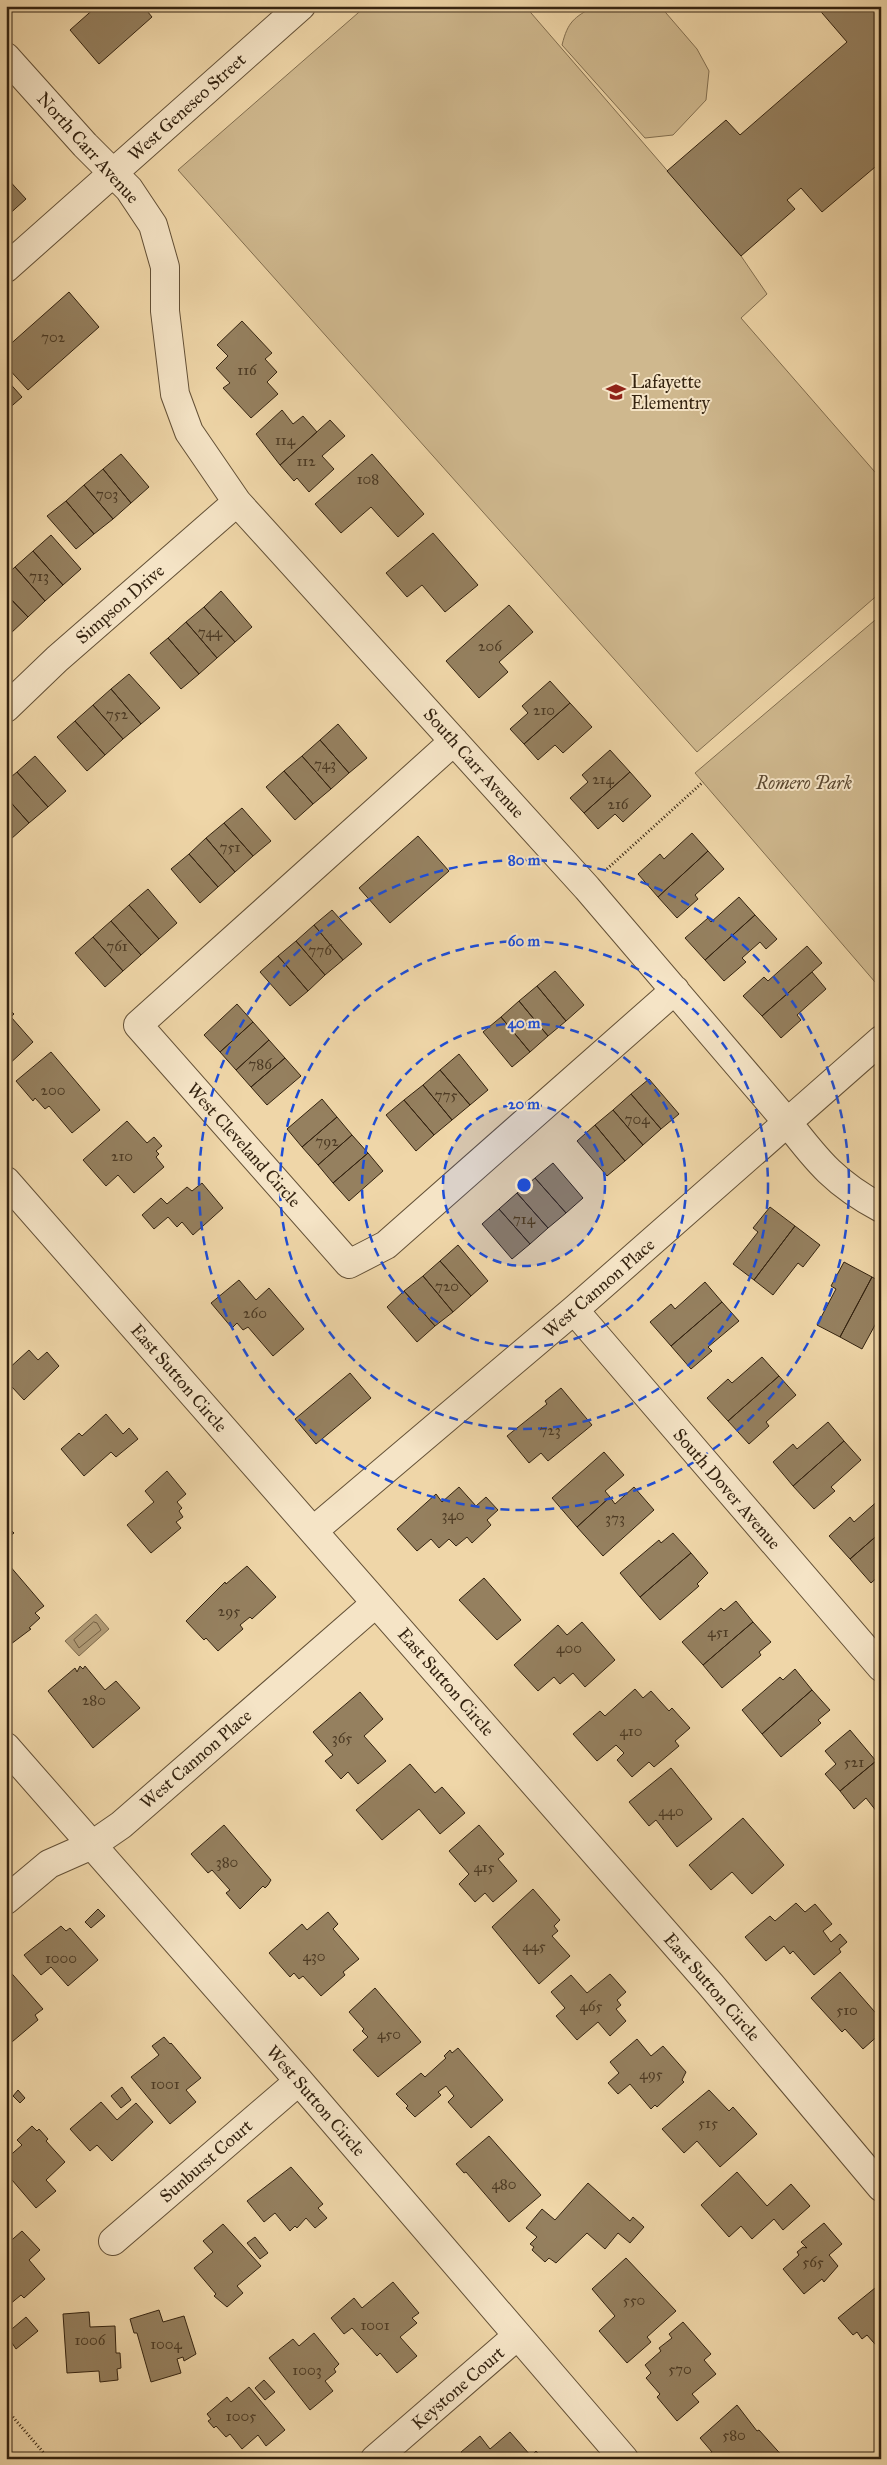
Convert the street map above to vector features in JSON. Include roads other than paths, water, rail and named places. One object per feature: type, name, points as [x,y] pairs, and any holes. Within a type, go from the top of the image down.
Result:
[{"type":"street","name":"West Geneseo Street","points":[[6,268],[301,6]]},
{"type":"street","name":"North Carr Avenue","points":[[6,57],[129,189],[153,225],[165,267],[165,311],[175,394]]},
{"type":"street","name":"South Carr Avenue","points":[[175,394],[189,432],[237,502],[586,888],[788,1123],[816,1160],[852,1192],[881,1208]]},
{"type":"street","name":"Simpson Drive","points":[[6,708],[57,659],[237,502]]},
{"type":"street","name":"West Cleveland Circle","points":[[454,741],[138,1025],[349,1264],[386,1245],[675,990]]},
{"type":"street","name":"West Cannon Place","points":[[313,1531],[574,1310],[881,1040]]},
{"type":"street","name":"East Sutton Circle","points":[[6,1181],[711,1984],[881,2188]]},
{"type":"street","name":"South Dover Avenue","points":[[574,1310],[881,1667]]},
{"type":"street","name":"West Cannon Place","points":[[6,1900],[49,1864],[92,1845],[121,1824],[376,1604]]},
{"type":"street","name":"West Sutton Circle","points":[[6,1747],[299,2081],[624,2459]]},
{"type":"street","name":"Sunburst Court","points":[[113,2241],[299,2081]]},
{"type":"street","name":"Keystone Court","points":[[375,2459],[517,2336]]},
{"type":"water","points":[[96,1614],[109,1629],[79,1656],[65,1641]]},
{"type":"place","name":"Lafayette Elementry","points":[[616,392]]},
{"type":"park label","name":"Romero Park","points":[[804,783]]}]
